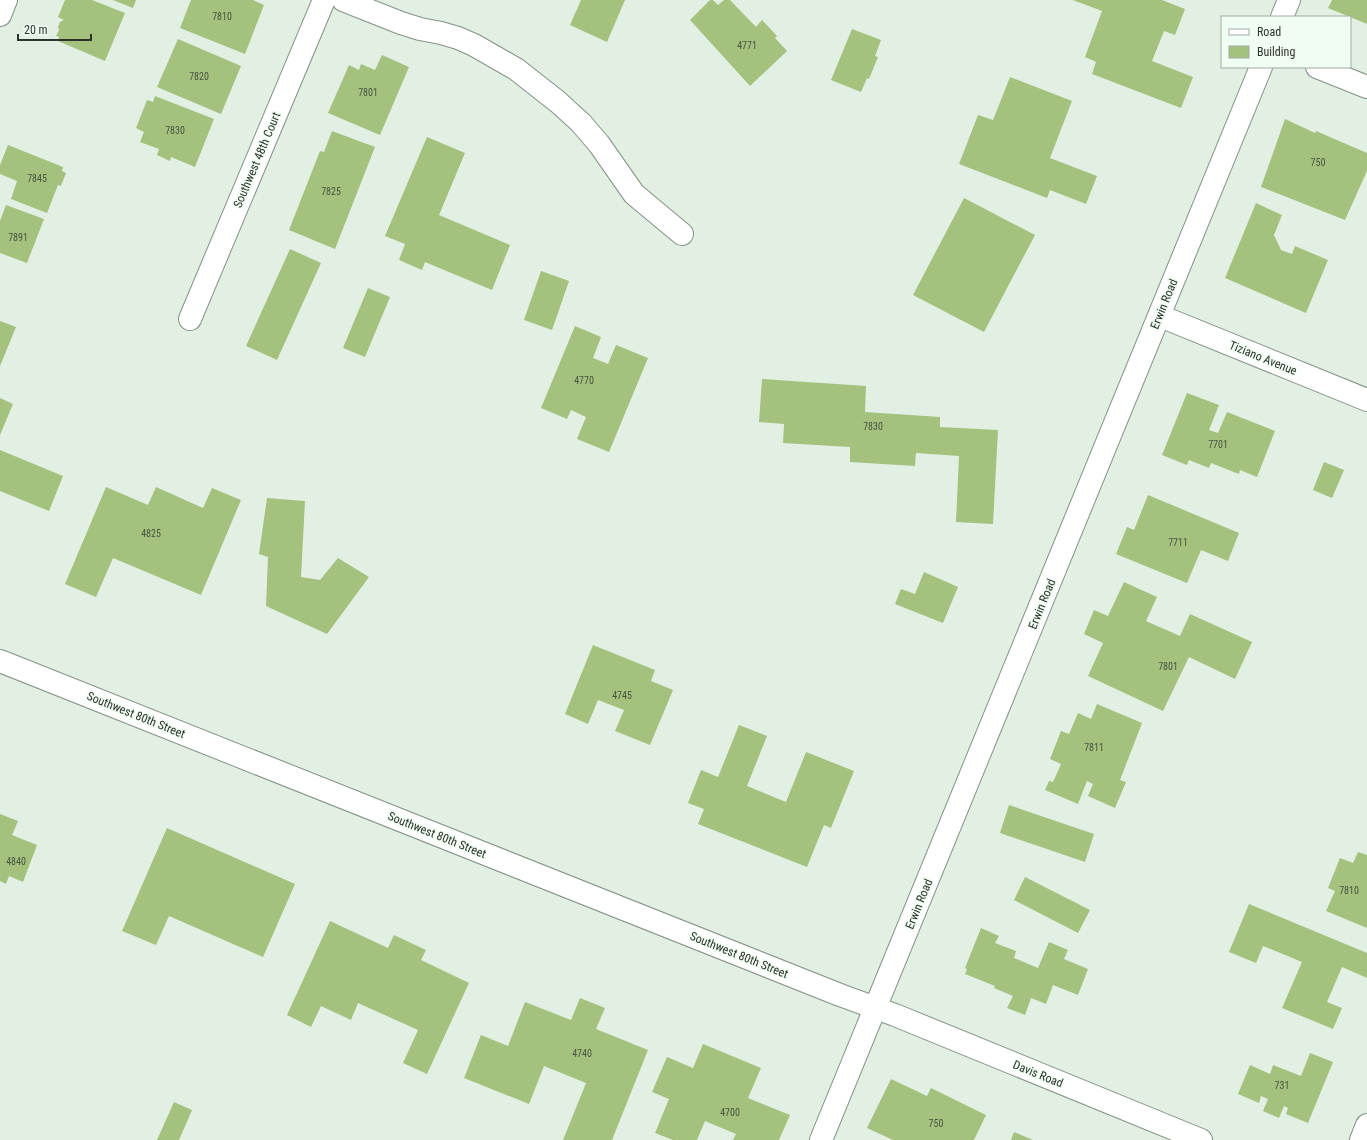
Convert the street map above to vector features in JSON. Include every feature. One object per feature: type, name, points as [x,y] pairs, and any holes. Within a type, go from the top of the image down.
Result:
[{"type":"street","points":[[0,15],[6,0]]},
{"type":"street","name":"Southwest 48th Court","points":[[190,319],[324,0]]},
{"type":"street","points":[[343,0],[401,23],[458,38],[516,69],[558,102],[581,123],[599,144],[634,194],[682,234]]},
{"type":"street","points":[[1282,16],[1289,0]]},
{"type":"street","name":"Erwin Road","points":[[822,1140],[1261,68]]},
{"type":"street","points":[[1320,68],[1367,87]]},
{"type":"street","name":"Tiziano Avenue","points":[[1160,316],[1367,400]]},
{"type":"street","name":"Southwest 80th Street","points":[[0,661],[875,1008]]},
{"type":"street","name":"Davis Road","points":[[875,1008],[1200,1140]]},
{"type":"street","points":[[1361,1140],[1367,1125]]},
{"type":"building","points":[[65,0],[92,0],[125,13],[105,61],[58,41],[59,37],[56,36],[59,30],[58,27],[60,22],[64,20],[58,17]]},
{"type":"building","points":[[113,0],[136,0],[133,8]]},
{"type":"building","points":[[191,0],[253,0],[264,5],[245,54],[180,28]]},
{"type":"building","points":[[581,0],[625,0],[607,42],[570,25]]},
{"type":"building","points":[[710,0],[713,0],[718,5],[724,0],[730,0],[756,27],[762,20],[777,36],[775,38],[787,51],[750,86],[690,20]]},
{"type":"building","points":[[1073,0],[1162,0],[1185,9],[1175,35],[1164,31],[1152,61],[1193,77],[1181,108],[1092,74],[1096,62],[1085,57],[1102,11]]},
{"type":"building","points":[[1332,0],[1367,0],[1367,24],[1351,17],[1351,16],[1328,8]]},
{"type":"building","points":[[852,29],[881,40],[875,56],[878,57],[869,79],[867,78],[861,92],[831,80]]},
{"type":"building","points":[[178,39],[241,66],[221,114],[157,87]]},
{"type":"building","points":[[382,55],[409,67],[380,135],[328,113],[349,65],[359,70],[361,64],[375,70]]},
{"type":"building","points":[[1010,77],[1072,101],[1050,158],[1097,176],[1086,204],[1050,190],[1047,198],[959,164],[978,115],[993,120]]},
{"type":"building","points":[[155,96],[214,119],[195,167],[171,157],[170,161],[157,155],[159,149],[140,142],[144,132],[136,128],[147,100],[153,102]]},
{"type":"building","points":[[1285,119],[1315,133],[1316,131],[1367,153],[1367,171],[1345,220],[1261,187]]},
{"type":"building","points":[[332,131],[375,147],[335,249],[289,230],[320,151],[324,152]]},
{"type":"building","points":[[427,137],[465,153],[439,215],[510,245],[492,290],[425,262],[422,270],[399,260],[405,244],[385,236]]},
{"type":"building","points":[[8,145],[63,167],[62,171],[66,173],[61,186],[58,185],[47,213],[11,199],[17,181],[0,174],[0,165]]},
{"type":"building","points":[[964,198],[1035,235],[984,332],[913,295]]},
{"type":"building","points":[[1256,203],[1282,215],[1274,235],[1281,250],[1292,254],[1295,246],[1328,260],[1306,313],[1225,278]]},
{"type":"building","points":[[6,205],[44,219],[27,263],[0,253],[0,221]]},
{"type":"building","points":[[290,249],[321,263],[277,360],[246,346]]},
{"type":"building","points":[[541,271],[569,281],[552,330],[524,320]]},
{"type":"building","points":[[368,288],[390,297],[365,357],[343,348]]},
{"type":"building","points":[[0,321],[16,327],[0,366]]},
{"type":"building","points":[[575,326],[601,337],[593,358],[608,364],[616,345],[648,358],[609,452],[577,439],[586,417],[571,410],[567,419],[541,408]]},
{"type":"building","points":[[762,379],[866,386],[865,412],[940,417],[940,427],[998,430],[993,524],[956,522],[959,456],[916,453],[915,466],[850,462],[850,447],[783,443],[784,424],[759,422]]},
{"type":"building","points":[[1187,393],[1219,405],[1209,430],[1218,433],[1227,412],[1275,431],[1257,477],[1240,470],[1239,474],[1211,463],[1209,468],[1189,460],[1187,465],[1162,455]]},
{"type":"building","points":[[0,398],[13,404],[0,435]]},
{"type":"building","points":[[0,450],[63,476],[49,511],[0,491]]},
{"type":"building","points":[[1324,462],[1344,470],[1332,498],[1313,490]]},
{"type":"building","points":[[106,487],[148,505],[156,487],[203,508],[212,488],[241,500],[201,595],[113,558],[96,597],[65,584]]},
{"type":"building","points":[[1148,495],[1239,533],[1228,561],[1201,550],[1187,583],[1116,554],[1127,527],[1134,530]]},
{"type":"building","points":[[267,498],[305,501],[301,577],[320,580],[338,558],[369,577],[327,634],[266,606],[268,557],[259,554]]},
{"type":"building","points":[[924,572],[958,587],[943,623],[895,604],[901,589],[915,594]]},
{"type":"building","points":[[1124,582],[1157,597],[1146,621],[1180,636],[1190,614],[1252,642],[1235,679],[1189,657],[1163,711],[1088,676],[1103,643],[1084,634],[1094,610],[1108,616]]},
{"type":"building","points":[[593,645],[655,670],[651,681],[673,690],[650,745],[615,731],[624,710],[598,700],[588,724],[565,714]]},
{"type":"building","points":[[1097,704],[1142,723],[1120,780],[1126,782],[1115,808],[1088,796],[1093,784],[1087,781],[1078,804],[1045,790],[1049,781],[1053,782],[1061,764],[1050,759],[1061,731],[1069,734],[1078,713],[1091,719]]},
{"type":"building","points":[[739,725],[767,736],[747,786],[786,802],[806,752],[854,771],[831,828],[824,825],[807,867],[698,824],[704,809],[688,803],[701,770],[718,777]]},
{"type":"building","points":[[1009,805],[1094,834],[1085,862],[1000,833]]},
{"type":"building","points":[[0,814],[18,821],[12,835],[37,845],[23,882],[9,876],[6,884],[0,881]]},
{"type":"building","points":[[167,828],[295,884],[263,957],[169,916],[156,945],[122,931]]},
{"type":"building","points":[[1358,852],[1367,855],[1367,928],[1326,911],[1335,891],[1328,888],[1340,858],[1353,863]]},
{"type":"building","points":[[1025,877],[1090,910],[1078,933],[1014,900]]},
{"type":"building","points":[[1249,904],[1367,953],[1367,978],[1342,967],[1327,1002],[1342,1008],[1333,1029],[1282,1008],[1302,962],[1263,946],[1256,963],[1229,952]]},
{"type":"building","points":[[330,921],[388,948],[394,935],[426,950],[421,960],[469,983],[427,1074],[403,1063],[418,1030],[358,1003],[351,1020],[321,1006],[311,1027],[287,1015]]},
{"type":"building","points":[[981,928],[999,936],[995,943],[1016,951],[1014,958],[1038,968],[1049,942],[1068,950],[1064,959],[1088,969],[1078,995],[1053,985],[1046,1004],[1031,998],[1025,1015],[1007,1008],[1013,996],[994,988],[995,986],[965,974],[967,969],[965,968]]},
{"type":"building","points":[[580,998],[605,1008],[596,1029],[648,1050],[612,1140],[563,1140],[586,1083],[544,1066],[529,1104],[464,1078],[481,1035],[508,1046],[525,1002],[571,1020]]},
{"type":"building","points":[[703,1044],[761,1068],[748,1098],[790,1115],[779,1140],[733,1140],[736,1134],[705,1121],[697,1140],[673,1140],[655,1133],[669,1099],[652,1092],[667,1057],[693,1068]]},
{"type":"building","points":[[1310,1053],[1333,1062],[1308,1123],[1286,1114],[1288,1108],[1284,1106],[1279,1118],[1263,1111],[1268,1099],[1261,1096],[1259,1103],[1238,1094],[1250,1065],[1270,1074],[1273,1065],[1301,1076]]},
{"type":"building","points":[[891,1079],[927,1096],[931,1088],[986,1115],[974,1140],[893,1140],[867,1128]]},
{"type":"building","points":[[174,1102],[192,1110],[179,1140],[157,1140]]},
{"type":"building","points":[[1014,1132],[1033,1140],[1011,1140]]}]
